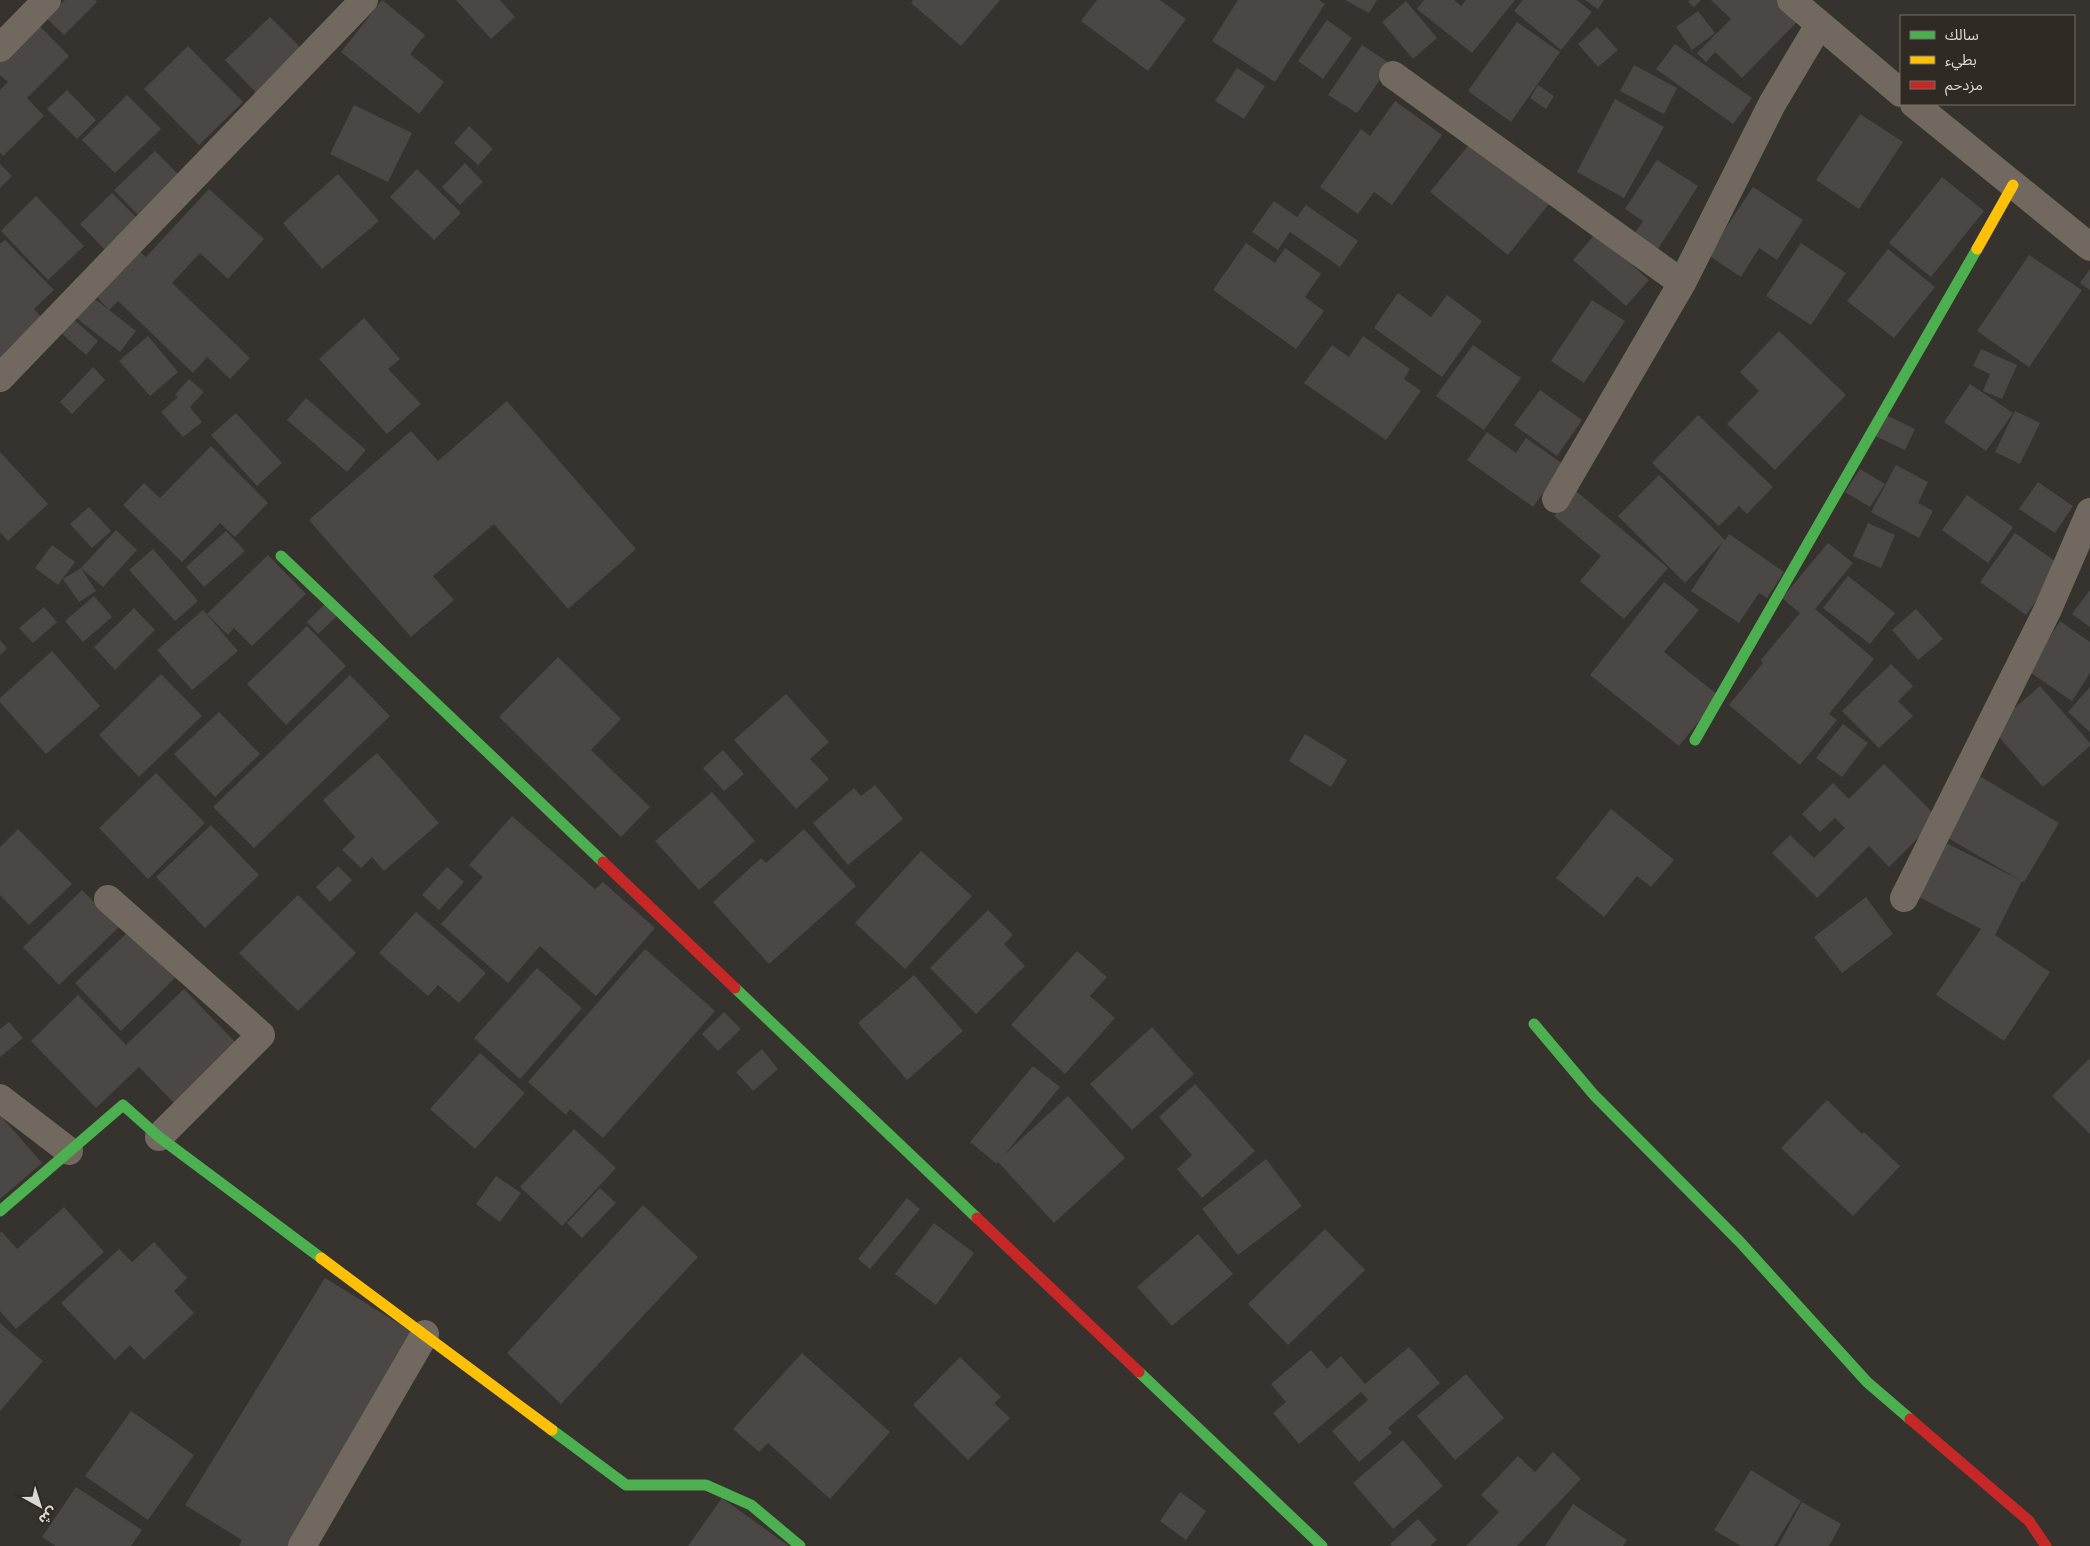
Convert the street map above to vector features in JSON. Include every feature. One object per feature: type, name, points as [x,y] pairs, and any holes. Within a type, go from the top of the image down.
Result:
[{"type":"street","points":[[0,48],[47,0]]},
{"type":"street","points":[[0,378],[364,0]]},
{"type":"street","points":[[1791,0],[1900,92]]},
{"type":"street","points":[[1556,499],[1682,283],[1772,104],[1819,25]]},
{"type":"street","points":[[1393,75],[1682,283]]},
{"type":"street","points":[[1915,105],[2090,247]]},
{"type":"street","points":[[1695,740],[2013,185]]},
{"type":"street","points":[[1904,898],[2048,609],[2090,512]]},
{"type":"street","points":[[281,556],[1322,1546]]},
{"type":"street","points":[[108,899],[261,1035],[158,1137]]},
{"type":"street","points":[[1534,1024],[1594,1095],[1740,1242],[1867,1382],[2029,1521],[2046,1546]]},
{"type":"street","points":[[0,1098],[69,1151]]},
{"type":"street","points":[[0,1211],[123,1105],[158,1137],[626,1485],[706,1484],[751,1505],[800,1546]]},
{"type":"street","points":[[302,1546],[425,1334]]},
{"type":"building","points":[[65,0],[95,0],[97,2],[64,35],[46,18]]},
{"type":"building","points":[[382,0],[425,35],[410,54],[444,82],[419,114],[341,52]]},
{"type":"building","points":[[456,0],[500,0],[515,17],[491,39]]},
{"type":"building","points":[[913,0],[1000,0],[961,46],[911,3]]},
{"type":"building","points":[[1097,0],[1160,0],[1186,19],[1148,71],[1081,21]]},
{"type":"building","points":[[1238,0],[1319,0],[1325,4],[1275,82],[1212,41]]},
{"type":"building","points":[[1345,0],[1377,0],[1369,13]]},
{"type":"building","points":[[1424,0],[1454,0],[1461,6],[1466,0],[1515,0],[1472,53],[1417,9]]},
{"type":"building","points":[[1523,0],[1577,0],[1592,12],[1561,50],[1514,11]]},
{"type":"building","points":[[1585,0],[1604,0],[1598,9]]},
{"type":"building","points":[[1690,0],[1701,0],[1694,7],[1688,2]]},
{"type":"building","points":[[1711,0],[1779,0],[1799,20],[1742,78],[1715,52],[1706,62],[1697,53],[1731,19]]},
{"type":"building","points":[[1406,1],[1437,38],[1413,59],[1382,22]]},
{"type":"building","points":[[1698,11],[1715,33],[1692,50],[1676,27]]},
{"type":"building","points":[[270,17],[306,53],[260,97],[225,60]]},
{"type":"building","points":[[1327,20],[1352,38],[1323,79],[1298,61]]},
{"type":"building","points":[[36,22],[69,56],[27,98],[44,116],[3,156],[0,152],[0,90],[8,82],[0,75],[0,57]]},
{"type":"building","points":[[1517,22],[1560,52],[1511,122],[1468,91]]},
{"type":"building","points":[[1597,27],[1618,50],[1598,67],[1578,44]]},
{"type":"building","points":[[1675,44],[1752,98],[1733,124],[1656,69]]},
{"type":"building","points":[[1362,45],[1391,64],[1357,113],[1328,95]]},
{"type":"building","points":[[188,46],[243,102],[199,145],[144,89]]},
{"type":"building","points":[[1634,65],[1677,88],[1664,114],[1620,91]]},
{"type":"building","points":[[1237,68],[1265,86],[1244,119],[1215,101]]},
{"type":"building","points":[[1538,85],[1554,96],[1546,109],[1530,98]]},
{"type":"building","points":[[67,90],[96,120],[77,139],[47,109]]},
{"type":"building","points":[[127,95],[161,129],[115,173],[82,140]]},
{"type":"building","points":[[1615,99],[1664,127],[1624,198],[1577,172]]},
{"type":"building","points":[[1395,101],[1442,135],[1392,205],[1374,192],[1358,214],[1320,187],[1361,129],[1370,136]]},
{"type":"building","points":[[354,105],[412,133],[388,182],[330,154]]},
{"type":"building","points":[[1860,114],[1903,142],[1859,209],[1816,180]]},
{"type":"building","points":[[469,126],[493,149],[478,165],[454,143]]},
{"type":"building","points":[[1471,142],[1549,204],[1508,255],[1430,192]]},
{"type":"building","points":[[155,151],[182,178],[141,218],[114,190]]},
{"type":"building","points":[[1657,160],[1698,186],[1655,254],[1631,239],[1643,221],[1625,209]]},
{"type":"building","points":[[465,163],[483,182],[460,205],[442,187]]},
{"type":"building","points":[[0,164],[12,176],[0,188]]},
{"type":"building","points":[[417,169],[461,213],[434,240],[390,197]]},
{"type":"building","points":[[338,174],[379,221],[322,269],[283,223]]},
{"type":"building","points":[[1942,177],[1984,211],[1931,277],[1889,243]]},
{"type":"building","points":[[1753,187],[1803,220],[1777,260],[1759,248],[1741,277],[1708,255]]},
{"type":"building","points":[[209,189],[264,239],[228,279],[200,253],[172,283],[250,358],[230,379],[207,357],[193,373],[118,301],[109,310],[95,295],[138,250],[146,257]]},
{"type":"building","points":[[112,193],[140,221],[107,252],[80,224]]},
{"type":"building","points":[[36,196],[84,246],[48,280],[1,231]]},
{"type":"building","points":[[1274,201],[1297,217],[1306,205],[1358,241],[1340,267],[1290,232],[1278,250],[1252,232]]},
{"type":"building","points":[[1596,233],[1649,280],[1626,306],[1573,260]]},
{"type":"building","points":[[5,240],[54,290],[34,309],[47,323],[0,369],[0,244]]},
{"type":"building","points":[[1246,243],[1275,263],[1285,248],[1321,274],[1305,297],[1324,311],[1296,349],[1213,290]]},
{"type":"building","points":[[1801,243],[1846,273],[1811,325],[1766,296]]},
{"type":"building","points":[[1888,249],[1935,287],[1894,338],[1847,301]]},
{"type":"building","points":[[2029,255],[2082,290],[2029,367],[1977,331]]},
{"type":"building","points":[[2090,269],[2090,290],[2080,283]]},
{"type":"building","points":[[1398,293],[1431,317],[1447,295],[1482,321],[1442,377],[1374,328]]},
{"type":"building","points":[[91,296],[136,331],[120,352],[75,317]]},
{"type":"building","points":[[1592,300],[1625,321],[1584,383],[1551,361]]},
{"type":"building","points":[[71,317],[98,341],[86,355],[59,331]]},
{"type":"building","points":[[364,318],[400,359],[388,369],[421,404],[387,434],[319,359]]},
{"type":"building","points":[[1779,331],[1846,395],[1775,470],[1727,424],[1759,391],[1740,372]]},
{"type":"building","points":[[148,336],[178,372],[150,396],[119,361]]},
{"type":"building","points":[[1363,336],[1410,369],[1404,379],[1421,391],[1386,440],[1304,383],[1332,345],[1349,357]]},
{"type":"building","points":[[1473,345],[1521,378],[1484,430],[1436,396]]},
{"type":"building","points":[[1981,349],[2017,365],[2002,399],[1983,391],[1990,374],[1973,366]]},
{"type":"building","points":[[93,367],[105,380],[72,414],[60,402]]},
{"type":"building","points":[[189,379],[204,392],[190,407],[202,422],[183,437],[161,412],[178,397],[175,395]]},
{"type":"building","points":[[1970,384],[2013,413],[1986,451],[1944,422]]},
{"type":"building","points":[[1540,390],[1582,420],[1557,456],[1514,425]]},
{"type":"building","points":[[306,398],[366,450],[347,472],[287,420]]},
{"type":"building","points":[[507,401],[636,549],[568,609],[494,524],[433,576],[454,600],[411,637],[309,520],[411,431],[438,461]]},
{"type":"building","points":[[2015,411],[2040,423],[2020,464],[1995,452]]},
{"type":"building","points":[[236,413],[282,463],[257,486],[211,435]]},
{"type":"building","points":[[1698,415],[1773,487],[1747,514],[1739,506],[1719,526],[1652,463]]},
{"type":"building","points":[[1886,415],[1915,429],[1905,450],[1875,436]]},
{"type":"building","points":[[1487,432],[1516,453],[1526,438],[1563,464],[1533,507],[1467,460]]},
{"type":"building","points":[[211,446],[268,503],[235,537],[220,523],[182,562],[123,505],[144,483],[160,498]]},
{"type":"building","points":[[0,452],[48,504],[8,541],[0,532]]},
{"type":"building","points":[[1896,465],[1928,482],[1918,503],[1933,511],[1919,538],[1871,512]]},
{"type":"building","points":[[1860,469],[1885,484],[1870,507],[1845,492]]},
{"type":"building","points":[[1659,475],[1725,540],[1729,534],[1784,572],[1767,598],[1759,593],[1739,623],[1691,591],[1723,542],[1685,583],[1618,516]]},
{"type":"building","points":[[2038,482],[2073,506],[2055,533],[2019,509]]},
{"type":"building","points":[[1576,491],[1668,568],[1624,619],[1580,581],[1601,556],[1554,516]]},
{"type":"building","points":[[1967,495],[2013,527],[1988,563],[1942,530]]},
{"type":"building","points":[[89,507],[111,531],[92,548],[70,524]]},
{"type":"building","points":[[1868,523],[1895,535],[1881,568],[1853,556]]},
{"type":"building","points":[[116,530],[137,550],[103,587],[81,568]]},
{"type":"building","points":[[226,531],[245,551],[204,587],[186,567]]},
{"type":"building","points":[[2015,533],[2062,566],[2026,615],[1980,582]]},
{"type":"building","points":[[1828,543],[1853,563],[1815,609],[1874,659],[1829,714],[1837,720],[1800,765],[1729,705],[1763,663],[1761,660],[1800,613],[1782,598]]},
{"type":"building","points":[[52,545],[75,562],[58,585],[35,568]]},
{"type":"building","points":[[153,549],[198,601],[175,621],[129,570]]},
{"type":"building","points":[[268,555],[306,594],[252,646],[234,628],[228,635],[207,614]]},
{"type":"building","points":[[81,568],[96,591],[79,602],[63,579]]},
{"type":"building","points":[[1848,576],[1895,613],[1870,644],[1823,608]]},
{"type":"building","points":[[1664,582],[1699,610],[1664,652],[1719,696],[1679,746],[1590,675]]},
{"type":"building","points":[[2090,590],[2090,627],[2072,614]]},
{"type":"building","points":[[94,596],[112,617],[83,642],[65,621]]},
{"type":"building","points":[[326,603],[338,615],[318,634],[307,622]]},
{"type":"building","points":[[44,607],[57,622],[33,643],[19,628]]},
{"type":"building","points":[[134,608],[155,630],[115,670],[94,647]]},
{"type":"building","points":[[1916,609],[1943,639],[1918,660],[1892,630]]},
{"type":"building","points":[[203,610],[238,651],[192,690],[157,650]]},
{"type":"building","points":[[2060,621],[2090,642],[2090,673],[2072,701],[2028,671]]},
{"type":"building","points":[[307,626],[346,666],[286,725],[247,684]]},
{"type":"building","points":[[0,640],[7,648],[0,655]]},
{"type":"building","points":[[52,651],[100,706],[46,754],[0,702],[0,698]]},
{"type":"building","points":[[558,657],[621,719],[591,750],[650,807],[621,837],[499,717]]},
{"type":"building","points":[[1891,664],[1913,686],[1898,701],[1913,716],[1879,748],[1842,711]]},
{"type":"building","points":[[161,674],[202,716],[139,777],[99,735]]},
{"type":"building","points":[[350,675],[390,716],[254,848],[213,807]]},
{"type":"building","points":[[2040,686],[2090,743],[2090,746],[2043,787],[1991,728]]},
{"type":"building","points":[[2090,687],[2090,732],[2068,712]]},
{"type":"building","points":[[786,694],[829,742],[810,759],[829,779],[796,809],[734,740]]},
{"type":"building","points":[[219,712],[260,754],[215,797],[174,754]]},
{"type":"building","points":[[1843,724],[1868,743],[1842,777],[1816,758]]},
{"type":"building","points":[[1305,734],[1347,760],[1331,787],[1289,761]]},
{"type":"building","points":[[723,750],[744,774],[724,791],[703,768]]},
{"type":"building","points":[[377,753],[439,823],[384,871],[372,857],[361,868],[342,850],[355,837],[323,800]]},
{"type":"building","points":[[1884,764],[1938,818],[1889,867],[1869,846],[1817,898],[1772,853],[1790,835],[1814,858],[1845,828],[1835,818],[1820,832],[1802,814],[1833,783],[1849,799]]},
{"type":"building","points":[[156,773],[205,823],[148,879],[99,828]]},
{"type":"building","points":[[1976,774],[2059,823],[2024,882],[2022,881],[1995,935],[2050,972],[2004,1041],[1936,995],[1981,929],[1915,895],[1942,841],[2020,880],[1941,834]]},
{"type":"building","points":[[875,785],[903,819],[848,865],[813,823],[854,788],[861,796]]},
{"type":"building","points":[[712,792],[755,841],[699,890],[655,841]]},
{"type":"building","points":[[1611,809],[1674,860],[1651,887],[1637,876],[1604,917],[1556,878]]},
{"type":"building","points":[[512,816],[595,889],[603,882],[655,928],[596,996],[540,946],[508,983],[441,924],[483,877],[469,865]]},
{"type":"building","points":[[211,825],[259,875],[205,928],[156,877]]},
{"type":"building","points":[[18,829],[72,884],[29,925],[0,895],[0,847]]},
{"type":"building","points":[[804,829],[856,886],[769,964],[713,902],[761,858],[766,863]]},
{"type":"building","points":[[921,851],[972,896],[905,969],[855,923]]},
{"type":"building","points":[[338,866],[352,880],[330,902],[316,887]]},
{"type":"building","points":[[447,867],[464,882],[439,910],[422,895]]},
{"type":"building","points":[[82,890],[119,927],[59,985],[23,947]]},
{"type":"building","points":[[298,895],[356,953],[298,1011],[239,953]]},
{"type":"building","points":[[1866,897],[1893,934],[1842,973],[1814,937]]},
{"type":"building","points":[[988,910],[1013,935],[1004,944],[1025,966],[976,1014],[930,968]]},
{"type":"building","points":[[416,912],[486,973],[459,1003],[438,985],[428,996],[379,953]]},
{"type":"building","points":[[131,929],[177,976],[121,1031],[75,983]]},
{"type":"building","points":[[645,949],[715,1011],[603,1138],[570,1109],[566,1115],[528,1082]]},
{"type":"building","points":[[1077,951],[1107,977],[1090,996],[1115,1018],[1065,1074],[1011,1025]]},
{"type":"building","points":[[537,968],[582,1008],[520,1079],[474,1038]]},
{"type":"building","points":[[914,975],[963,1031],[907,1080],[858,1023]]},
{"type":"building","points":[[184,989],[237,1044],[175,1104],[139,1067],[96,1108],[31,1041],[78,995],[126,1045]]},
{"type":"building","points":[[724,1012],[741,1029],[718,1051],[702,1034]]},
{"type":"building","points":[[9,1022],[23,1038],[0,1057],[0,1029]]},
{"type":"building","points":[[1152,1027],[1194,1074],[1132,1130],[1090,1084]]},
{"type":"building","points":[[762,1049],[778,1069],[753,1091],[736,1072]]},
{"type":"building","points":[[480,1053],[525,1093],[475,1149],[430,1109]]},
{"type":"building","points":[[2090,1060],[2090,1134],[2052,1096]]},
{"type":"building","points":[[1033,1066],[1060,1087],[1005,1154],[1068,1096],[1125,1158],[1054,1223],[998,1162],[997,1164],[970,1142]]},
{"type":"building","points":[[1195,1084],[1255,1151],[1202,1198],[1177,1169],[1192,1155],[1159,1117]]},
{"type":"building","points":[[1827,1100],[1862,1134],[1864,1132],[1900,1166],[1853,1216],[1781,1148]]},
{"type":"building","points":[[0,1115],[42,1163],[0,1199]]},
{"type":"building","points":[[574,1129],[616,1168],[562,1226],[520,1187]]},
{"type":"building","points":[[1266,1159],[1302,1206],[1238,1255],[1202,1209]]},
{"type":"building","points":[[496,1176],[521,1193],[500,1222],[476,1204]]},
{"type":"building","points":[[600,1188],[616,1203],[582,1238],[567,1223]]},
{"type":"building","points":[[907,1198],[920,1209],[870,1269],[858,1259]]},
{"type":"building","points":[[643,1205],[698,1257],[561,1404],[507,1353]]},
{"type":"building","points":[[64,1207],[104,1252],[16,1329],[0,1311],[0,1233],[2,1232],[17,1249]]},
{"type":"building","points":[[934,1223],[974,1253],[936,1305],[895,1274]]},
{"type":"building","points":[[1325,1229],[1365,1270],[1288,1345],[1248,1304]]},
{"type":"building","points":[[1198,1234],[1233,1274],[1172,1326],[1137,1287]]},
{"type":"building","points":[[154,1242],[187,1278],[174,1291],[194,1313],[144,1360],[130,1345],[115,1360],[61,1303],[119,1249],[132,1262]]},
{"type":"building","points":[[325,1278],[419,1336],[289,1546],[239,1546],[242,1540],[185,1505]]},
{"type":"building","points":[[0,1323],[43,1361],[0,1411]]},
{"type":"building","points":[[1409,1347],[1440,1383],[1388,1428],[1392,1433],[1359,1462],[1332,1431],[1368,1400],[1361,1392],[1299,1444],[1273,1413],[1286,1402],[1271,1384],[1311,1350],[1327,1369],[1341,1356],[1365,1384]]},
{"type":"building","points":[[802,1353],[890,1432],[830,1499],[768,1443],[759,1452],[733,1429]]},
{"type":"building","points":[[960,1357],[1001,1397],[994,1403],[1010,1418],[968,1460],[913,1405]]},
{"type":"building","points":[[1466,1374],[1504,1418],[1455,1460],[1417,1416]]},
{"type":"building","points":[[131,1411],[194,1455],[148,1520],[85,1476]]},
{"type":"building","points":[[1403,1440],[1443,1486],[1393,1529],[1353,1483]]},
{"type":"building","points":[[1553,1452],[1581,1479],[1517,1546],[1466,1546],[1499,1512],[1481,1495],[1518,1456],[1535,1472]]},
{"type":"building","points":[[1751,1470],[1801,1501],[1774,1546],[1741,1546],[1714,1530]]},
{"type":"building","points":[[76,1487],[142,1530],[131,1546],[56,1546],[42,1537]]},
{"type":"building","points":[[1180,1492],[1206,1511],[1186,1540],[1160,1521]]},
{"type":"building","points":[[722,1498],[789,1546],[688,1546]]},
{"type":"building","points":[[1802,1502],[1841,1524],[1829,1546],[1778,1546]]},
{"type":"building","points":[[1573,1504],[1627,1540],[1623,1546],[1545,1546]]},
{"type":"building","points":[[1418,1519],[1437,1540],[1430,1546],[1392,1546],[1390,1544]]},
{"type":"traffic: fast","points":[[1695,740],[1977,249]]},
{"type":"traffic: fast","points":[[281,556],[603,862]]},
{"type":"traffic: fast","points":[[735,988],[977,1218]]},
{"type":"traffic: fast","points":[[1534,1024],[1594,1095],[1740,1242],[1867,1382],[1910,1419]]},
{"type":"traffic: fast","points":[[0,1211],[123,1105],[159,1137],[321,1258]]},
{"type":"traffic: fast","points":[[1139,1372],[1322,1546]]},
{"type":"traffic: fast","points":[[552,1430],[626,1485],[706,1485],[751,1505],[800,1546]]},
{"type":"traffic: slow","points":[[1977,249],[2013,185]]},
{"type":"traffic: slow","points":[[321,1258],[552,1430]]},
{"type":"traffic: jam","points":[[603,862],[735,988]]},
{"type":"traffic: jam","points":[[977,1218],[1139,1372]]},
{"type":"traffic: jam","points":[[1910,1419],[2029,1521],[2046,1546]]}]
